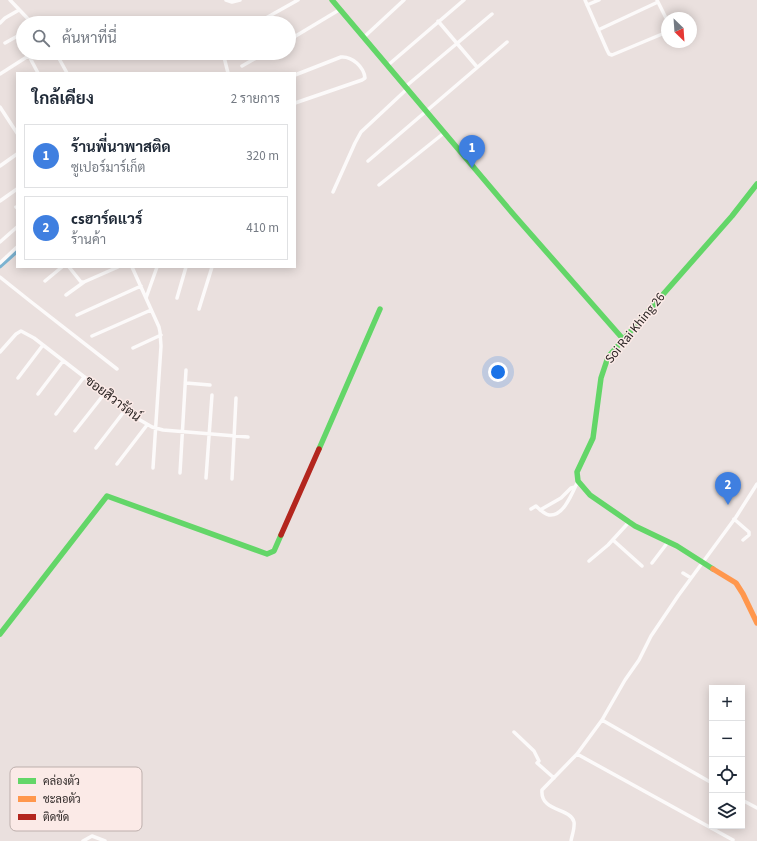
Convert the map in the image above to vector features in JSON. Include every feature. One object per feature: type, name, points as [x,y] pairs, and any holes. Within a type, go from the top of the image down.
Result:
[{"type":"street","points":[[10,0],[25,16]]},
{"type":"street","points":[[226,0],[232,2],[240,0]]},
{"type":"street","points":[[269,16],[298,0]]},
{"type":"street","points":[[332,0],[425,111],[623,339]]},
{"type":"street","points":[[363,38],[404,0]]},
{"type":"street","points":[[387,66],[464,0]]},
{"type":"street","points":[[585,0],[609,54],[612,55],[661,35]]},
{"type":"street","points":[[587,5],[599,0]]},
{"type":"street","points":[[598,30],[657,1],[663,12]]},
{"type":"street","points":[[0,23],[5,18],[19,10]]},
{"type":"street","points":[[296,36],[339,10]]},
{"type":"street","points":[[333,192],[361,132],[406,88],[456,43],[492,14]]},
{"type":"street","points":[[438,21],[477,67]]},
{"type":"street","points":[[5,43],[16,37]]},
{"type":"street","points":[[368,161],[507,42]]},
{"type":"street","points":[[296,75],[341,57],[345,57],[360,66],[365,78],[296,103]]},
{"type":"street","points":[[0,74],[23,60]]},
{"type":"street","points":[[31,60],[37,72]]},
{"type":"street","points":[[60,60],[66,72]]},
{"type":"street","points":[[225,60],[228,72]]},
{"type":"street","points":[[242,66],[253,60]]},
{"type":"street","points":[[0,107],[16,131]]},
{"type":"street","points":[[379,185],[444,133]]},
{"type":"street","points":[[0,166],[16,155]]},
{"type":"street","name":"Soi Rai Khing 26","points":[[578,481],[577,472],[593,438],[604,366],[608,357],[732,216],[757,184]]},
{"type":"street","points":[[0,201],[16,190]]},
{"type":"street","points":[[0,242],[16,228]]},
{"type":"street","points":[[0,263],[16,248]]},
{"type":"street","points":[[45,281],[61,268]]},
{"type":"street","points":[[70,268],[81,282],[84,282]]},
{"type":"street","points":[[66,296],[84,282],[116,268]]},
{"type":"street","points":[[132,268],[159,327],[161,336],[153,468]]},
{"type":"street","points":[[146,298],[157,268]]},
{"type":"street","points":[[177,298],[186,268]]},
{"type":"street","points":[[199,309],[212,268]]},
{"type":"street","points":[[0,277],[118,369]]},
{"type":"street","points":[[77,315],[141,286]]},
{"type":"street","points":[[0,634],[104,497],[107,496],[267,554],[274,551],[380,309]]},
{"type":"street","points":[[92,336],[151,310]]},
{"type":"street","name":"ซอยสิวารัตน์","points":[[0,352],[19,331],[25,332],[147,425],[155,428],[183,432],[248,437]]},
{"type":"street","points":[[133,348],[161,336]]},
{"type":"street","points":[[18,378],[43,345]]},
{"type":"street","points":[[38,394],[63,361]]},
{"type":"street","points":[[180,473],[186,370]]},
{"type":"street","points":[[56,414],[84,377]]},
{"type":"street","points":[[186,383],[210,385]]},
{"type":"street","points":[[75,431],[105,393]]},
{"type":"street","points":[[206,478],[212,395]]},
{"type":"street","points":[[232,479],[236,398]]},
{"type":"street","points":[[96,448],[126,409]]},
{"type":"street","points":[[117,464],[147,425]]},
{"type":"street","points":[[531,509],[536,506],[540,510],[550,515],[555,514],[568,503],[578,481]]},
{"type":"street","points":[[578,481],[590,495],[630,521],[635,526],[669,541],[736,583],[744,594],[757,623]]},
{"type":"street","points":[[571,841],[574,821],[571,816],[559,811],[543,800],[542,790],[578,755],[602,720],[625,680],[639,660],[651,636],[691,578],[705,564],[757,484]]},
{"type":"street","points":[[540,510],[561,498],[571,488],[575,487]]},
{"type":"street","points":[[735,520],[749,532],[749,535],[743,540]]},
{"type":"street","points":[[589,561],[613,540],[630,521]]},
{"type":"street","points":[[613,540],[642,566]]},
{"type":"street","points":[[652,563],[669,541]]},
{"type":"street","points":[[682,573],[691,578]]},
{"type":"street","points":[[602,720],[709,781]]},
{"type":"street","points":[[514,732],[534,751],[539,761],[537,763],[554,778]]},
{"type":"street","points":[[578,755],[733,840]]},
{"type":"street","points":[[745,802],[757,808]]},
{"type":"street","points":[[83,841],[92,836],[105,841]]},
{"type":"waterway","points":[[0,266],[16,252]]},
{"type":"traffic: fast","points":[[332,0],[514,215],[623,339]]},
{"type":"traffic: fast","points":[[713,569],[677,546],[635,526],[590,495],[578,481],[577,472],[593,438],[601,378],[608,357],[732,216],[757,184]]},
{"type":"traffic: fast","points":[[319,449],[380,309]]},
{"type":"traffic: fast","points":[[0,634],[107,496],[267,554],[274,551],[281,535]]},
{"type":"traffic: slow","points":[[713,569],[736,583],[757,623]]},
{"type":"traffic: jam","points":[[281,535],[319,449]]},
{"type":"place","name":"ร้านพี่นาพาสติด","points":[[472,168]]},
{"type":"place","name":"csฮาร์ดแวร์","points":[[728,505]]}]
